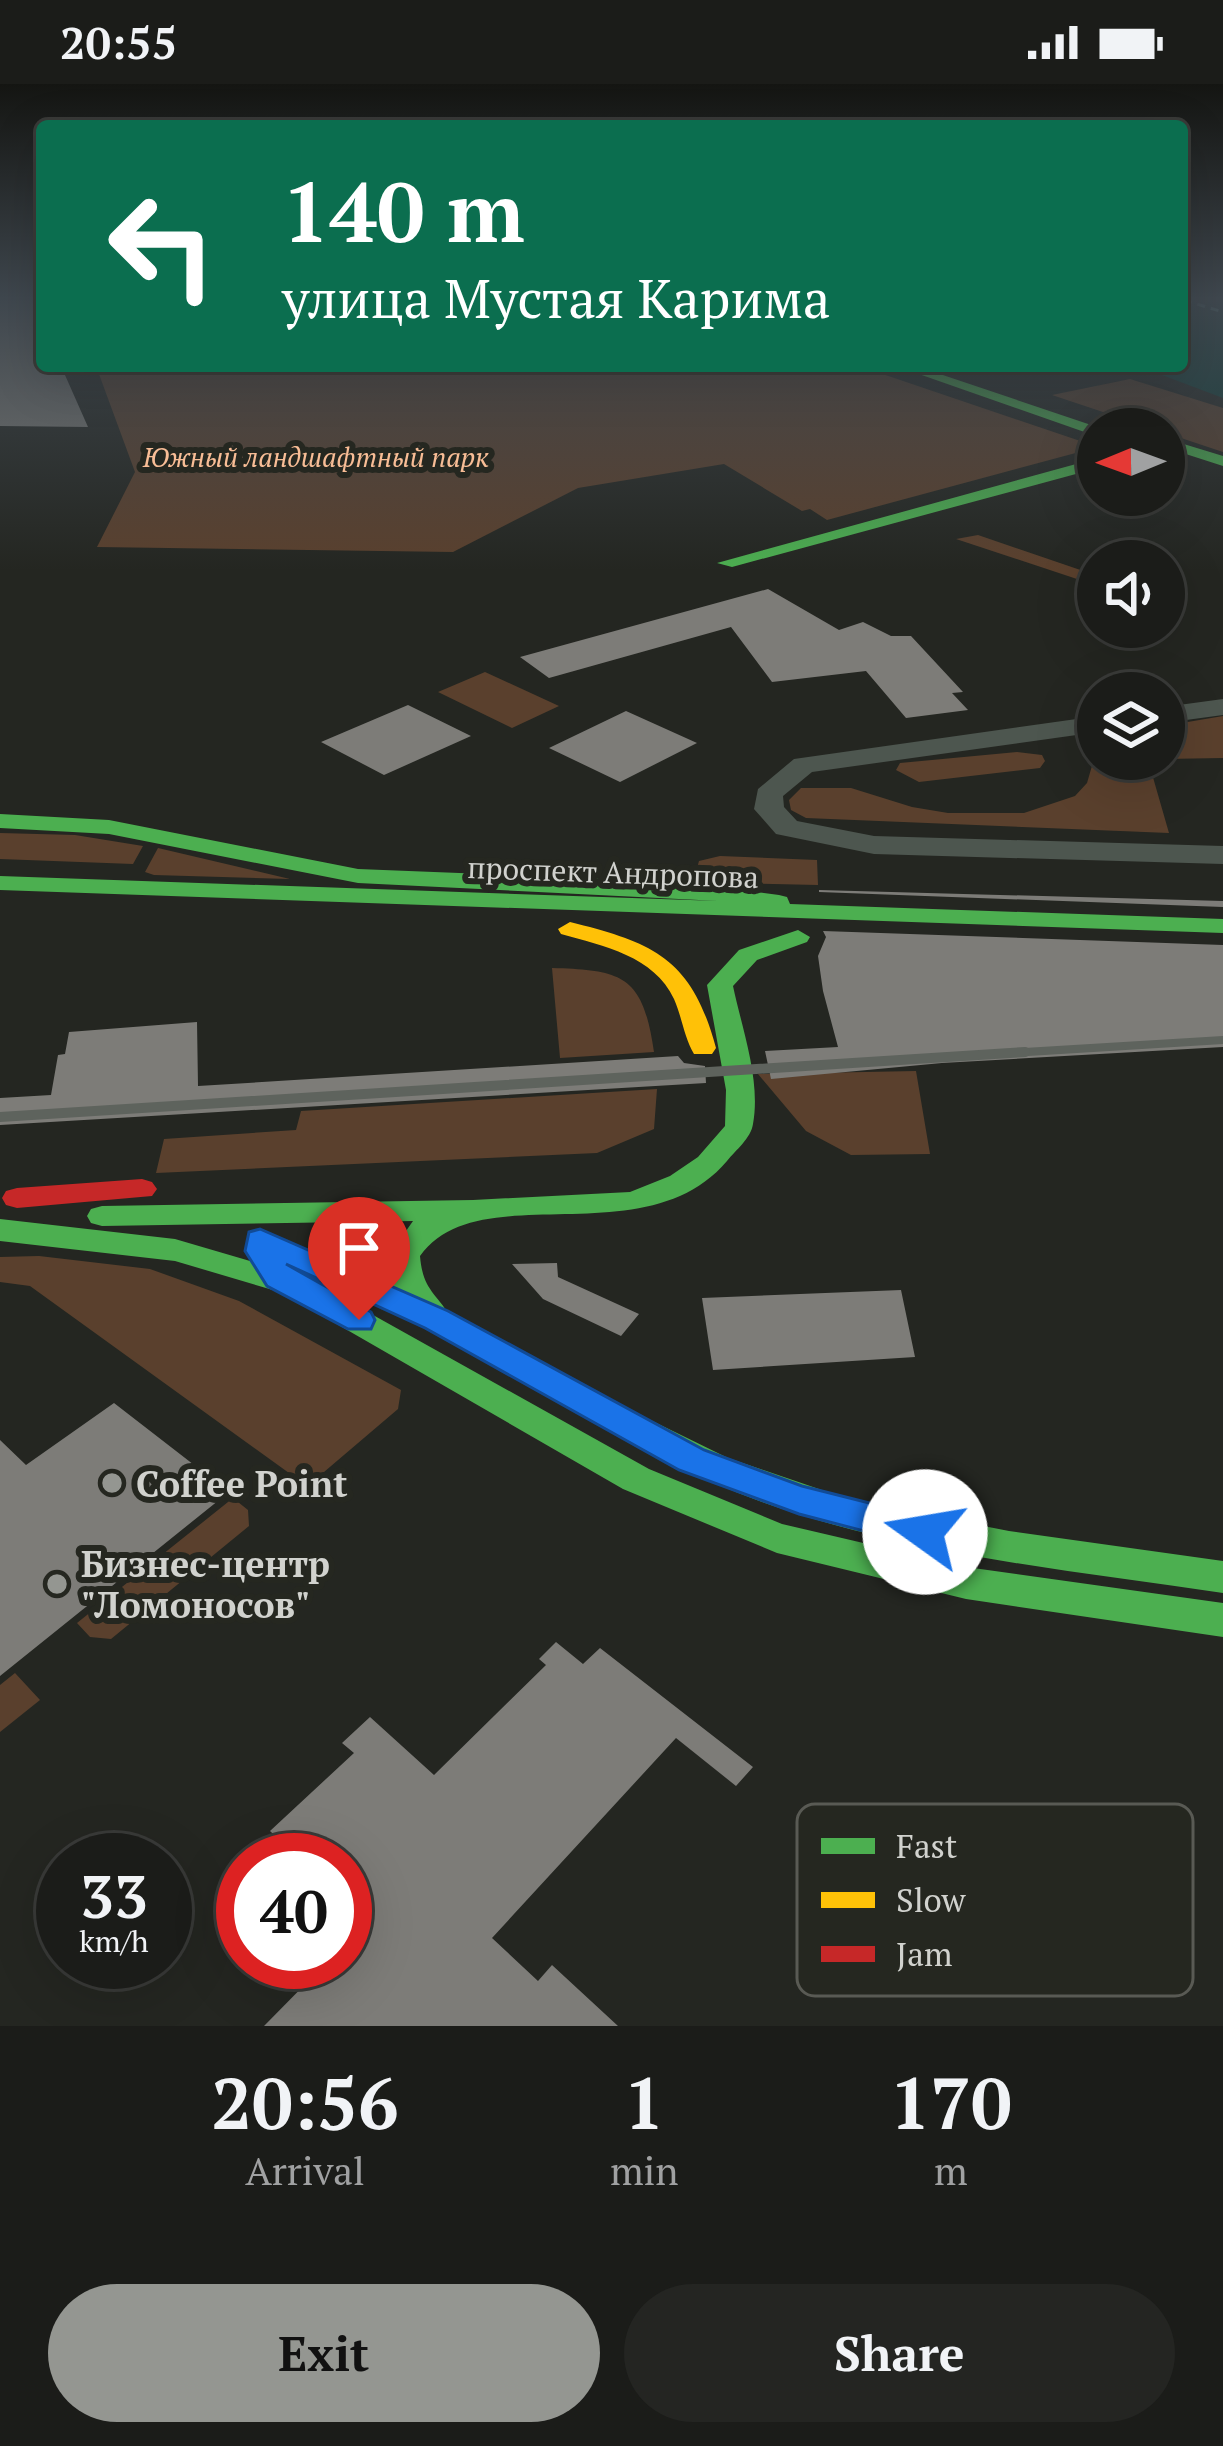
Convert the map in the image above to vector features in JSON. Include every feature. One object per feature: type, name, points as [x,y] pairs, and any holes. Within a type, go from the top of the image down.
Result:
[{"type":"street","points":[[976,391],[1077,425]]},
{"type":"street","points":[[1008,391],[1077,413]]},
{"type":"street","points":[[1185,451],[1215,465]]},
{"type":"street","points":[[1185,459],[1215,465]]},
{"type":"street","points":[[726,563],[1077,469]]},
{"type":"street","points":[[1185,712],[1223,707]]},
{"type":"street","points":[[1077,727],[805,765],[784,777],[769,796],[769,809],[787,828],[874,844],[1223,855]]},
{"type":"street","points":[[0,821],[146,833],[358,876],[683,890],[880,915]]},
{"type":"street","name":"проспект Андропова","points":[[0,883],[1223,926]]},
{"type":"street","name":"проспект Андропова","points":[[199,918],[1223,953]]},
{"type":"street","points":[[570,929],[630,944],[672,968],[687,983],[706,1070]]},
{"type":"street","points":[[9,1198],[139,1213],[264,1235],[473,1210],[634,1202],[680,1183],[708,1164],[739,1128],[740,1090],[720,985],[748,956],[798,937]]},
{"type":"street","points":[[9,1198],[190,1188],[324,1195],[564,1186],[634,1176],[690,1152],[713,1118],[711,1104]]},
{"type":"street","points":[[264,1235],[324,1195]]},
{"type":"street","points":[[436,1319],[417,1305],[406,1288],[402,1270],[406,1247],[427,1224],[473,1210]]},
{"type":"street","points":[[0,1228],[139,1213]]},
{"type":"street","points":[[0,1228],[154,1245],[279,1278],[600,1460],[721,1518],[784,1540],[887,1567],[1223,1620]]},
{"type":"street","points":[[264,1235],[279,1278]]},
{"type":"street","points":[[301,1256],[436,1319],[692,1460],[799,1500],[925,1532],[1223,1576]]},
{"type":"green space","name":"Южный ландшафтный парк","points":[[105,391],[932,391],[1077,440],[1077,453],[827,520],[810,509],[802,511],[724,464],[578,488],[453,552],[97,547],[135,472]]},
{"type":"green space","points":[[1167,391],[1223,408],[1223,452],[1185,439],[1185,408],[1091,408],[1052,395]]},
{"type":"green space","points":[[978,535],[1077,569],[1077,579],[956,539]]},
{"type":"green space","points":[[485,672],[559,706],[512,728],[438,692]]},
{"type":"green space","points":[[1223,716],[1223,758],[1185,759],[1185,722]]},
{"type":"green space","points":[[1017,752],[1042,755],[1045,761],[1040,768],[919,782],[896,770],[900,763]]},
{"type":"green space","points":[[1154,780],[1169,833],[806,818],[791,810],[789,800],[801,788],[851,788],[948,813],[1024,813],[1075,796],[1087,783]]},
{"type":"green space","points":[[0,833],[75,835],[143,846],[133,864],[0,859]]},
{"type":"green space","points":[[158,848],[290,879],[145,872]]},
{"type":"green space","points":[[720,856],[817,860],[818,885],[719,883],[695,875],[699,861]]},
{"type":"green space","points":[[552,968],[597,971],[626,983],[644,1008],[654,1052],[560,1058]]},
{"type":"green space","points":[[916,1071],[930,1154],[851,1155],[806,1131],[758,1074]]},
{"type":"green space","points":[[657,1089],[654,1129],[597,1153],[156,1173],[164,1139],[296,1130],[301,1111]]},
{"type":"green space","points":[[39,1256],[150,1269],[239,1301],[401,1390],[398,1409],[324,1472],[308,1478],[289,1473],[30,1286],[0,1282],[0,1257]]},
{"type":"green space","points":[[233,1498],[248,1510],[249,1526],[111,1639],[90,1637],[77,1623]]},
{"type":"green space","points":[[15,1673],[40,1700],[0,1732],[0,1685]]},
{"type":"building","points":[[0,391],[72,391],[88,427],[0,426]]},
{"type":"building","points":[[768,589],[839,630],[863,622],[891,636],[911,636],[963,692],[952,693],[968,710],[906,718],[866,671],[772,682],[731,627],[549,678],[520,657]]},
{"type":"building","points":[[408,705],[471,736],[384,775],[321,742]]},
{"type":"building","points":[[626,711],[697,743],[620,782],[549,748]]},
{"type":"building","points":[[819,892],[1223,901],[1223,907]]},
{"type":"building","points":[[823,931],[1223,945],[1223,1047],[942,1063],[771,1079],[765,1051],[838,1047],[818,956],[826,937]]},
{"type":"building","points":[[197,1022],[198,1086],[678,1056],[684,1063],[705,1066],[706,1083],[0,1125],[0,1098],[51,1095],[58,1055],[65,1054],[69,1032]]},
{"type":"building","points":[[557,1263],[558,1277],[639,1314],[621,1336],[543,1299],[512,1264]]},
{"type":"building","points":[[901,1290],[915,1357],[713,1370],[702,1298]]},
{"type":"building","name":"Бизнес-центр \"Ломоносов\"","points":[[114,1403],[229,1492],[0,1676],[0,1440],[26,1465]]},
{"type":"building","points":[[556,1642],[583,1664],[600,1648],[753,1767],[736,1786],[676,1738],[492,1938],[538,1981],[552,1965],[618,2026],[264,2026],[300,1989],[372,1989],[372,1833],[270,1831],[354,1753],[342,1743],[370,1717],[434,1775],[546,1665],[539,1659]]},
{"type":"railway","points":[[995,1054],[1223,1040]]},
{"type":"railway","points":[[995,1054],[1025,1052]]},
{"type":"railway","points":[[0,1117],[995,1054]]},
{"type":"railway","points":[[977,1055],[995,1054]]},
{"type":"traffic: fast","points":[[976,391],[1077,425]]},
{"type":"traffic: fast","points":[[1185,449],[1223,461]]},
{"type":"traffic: fast","points":[[726,563],[1077,469]]},
{"type":"traffic: fast","points":[[0,821],[109,827],[358,876],[683,889],[779,902]]},
{"type":"traffic: fast","points":[[0,883],[1223,926]]},
{"type":"traffic: fast","points":[[102,1216],[473,1210],[634,1202],[680,1183],[708,1164],[739,1128],[740,1090],[720,985],[748,955],[798,937]]},
{"type":"traffic: fast","points":[[436,1319],[407,1287],[404,1255],[423,1229],[462,1212]]},
{"type":"traffic: fast","points":[[0,1230],[175,1250],[294,1285],[636,1479],[777,1538],[966,1583],[1223,1620]]},
{"type":"traffic: fast","points":[[583,1400],[715,1468],[851,1515],[1009,1547],[1223,1577]]},
{"type":"traffic: slow","points":[[570,929],[622,944],[660,963],[686,995],[703,1048]]},
{"type":"traffic: jam","points":[[17,1198],[142,1189]]},
{"type":"traffic: jam","points":[[332,1271],[436,1319],[583,1400]]},
{"type":"place","name":"Coffee Point","points":[[112,1483]]},
{"type":"place","name":"Бизнес-центр \"Ломоносов\"","points":[[57,1584]]},
{"type":"route","points":[[359,1320],[279,1278],[261,1251],[260,1240],[436,1319],[692,1460],[799,1500],[925,1532]]}]
